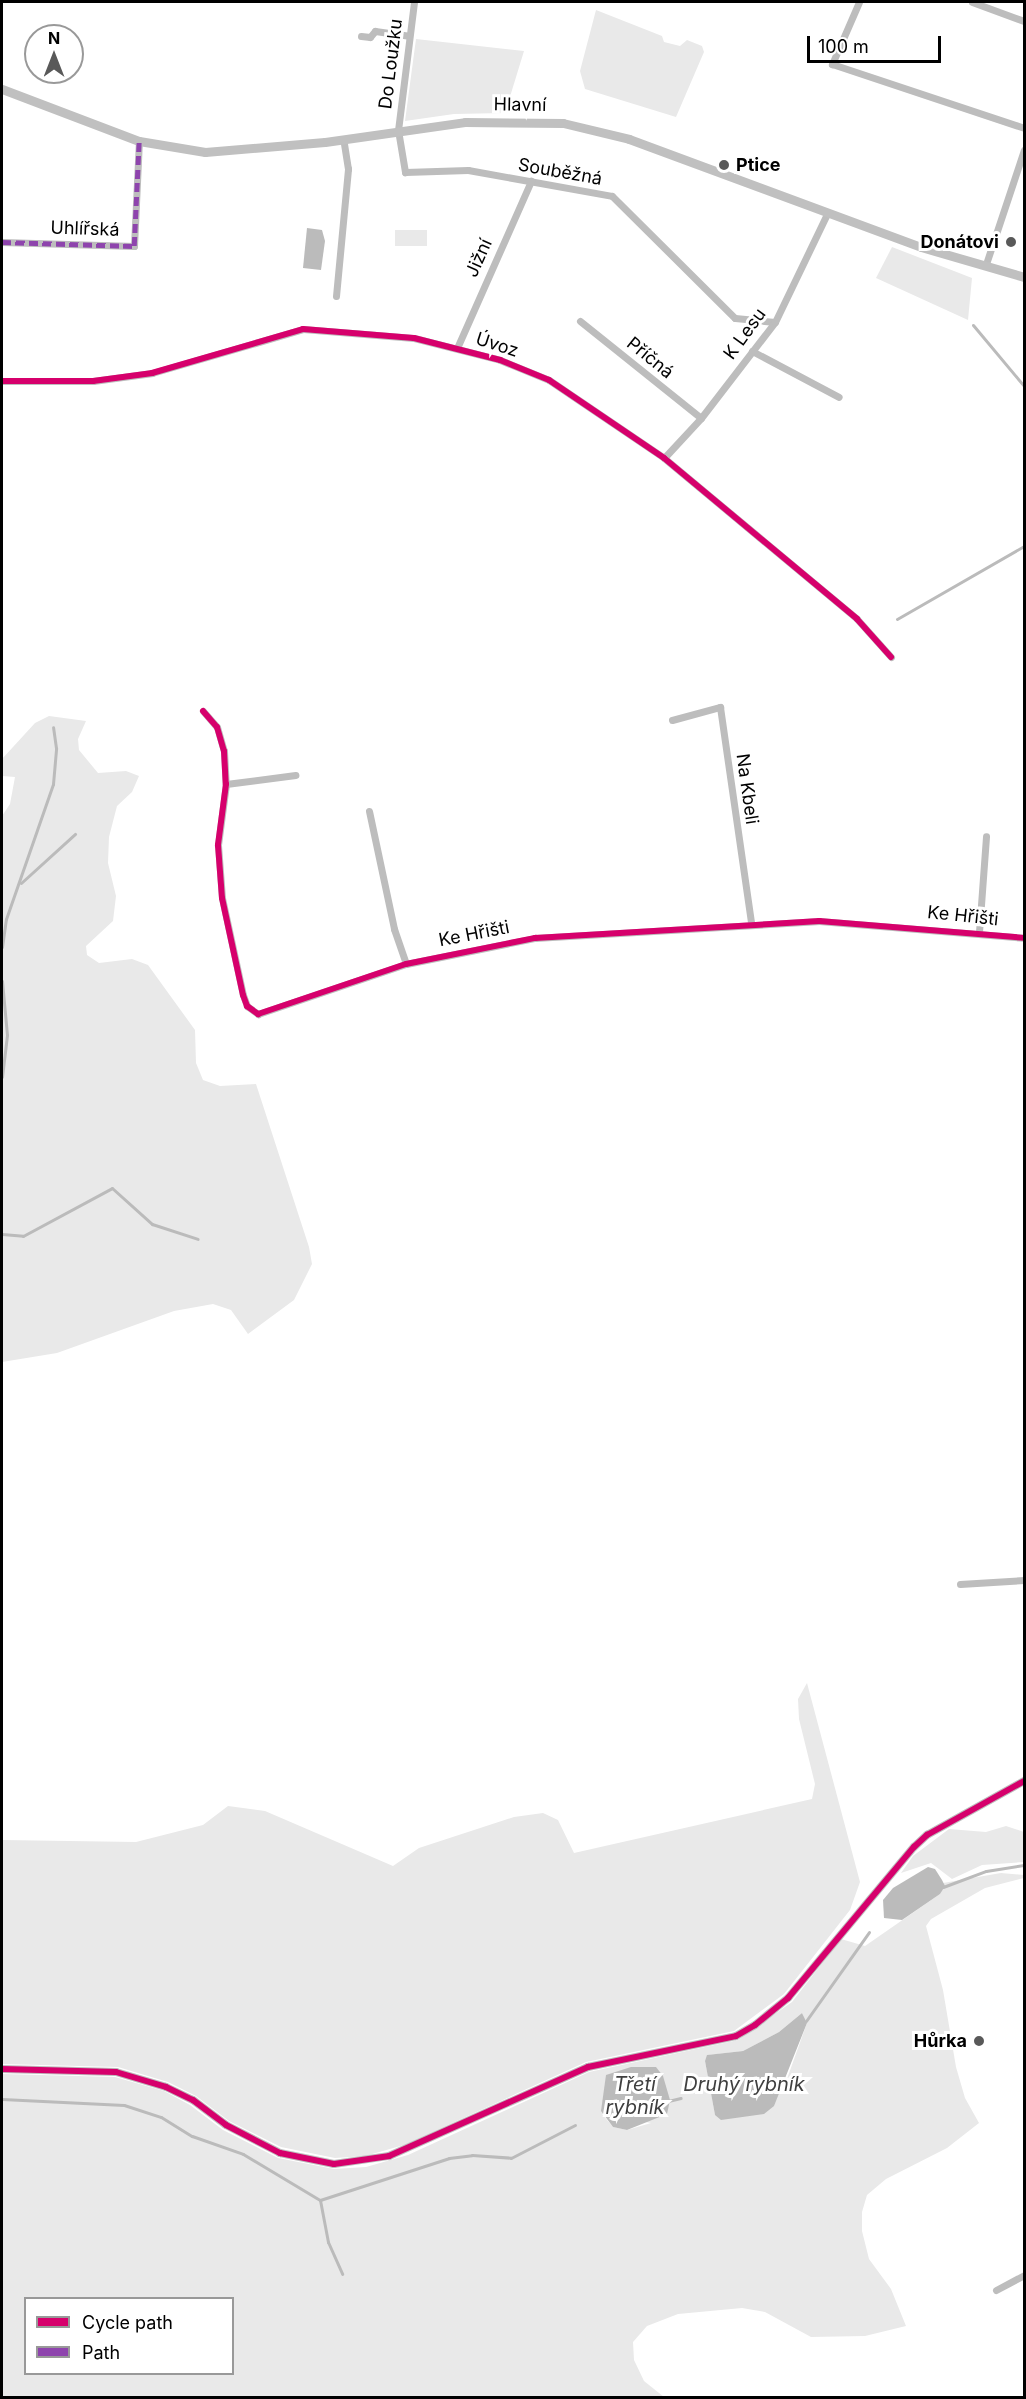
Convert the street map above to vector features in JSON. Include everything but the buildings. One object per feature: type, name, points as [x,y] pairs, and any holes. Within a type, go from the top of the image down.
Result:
[{"type":"main road","name":"Hlavní","points":[[2,89],[139,141],[205,152],[343,139],[398,130],[486,121],[563,123],[629,139],[921,247],[986,264],[1024,278]]},
{"type":"street","name":"Do Loužku","points":[[398,130],[414,2]]},
{"type":"street","points":[[859,2],[832,64],[1024,128]]},
{"type":"street","points":[[972,2],[1024,21]]},
{"type":"street","points":[[361,36],[370,37],[375,31],[409,36]]},
{"type":"street","name":"Souběžná","points":[[398,130],[405,171],[461,170],[612,196],[735,318],[775,322]]},
{"type":"street","points":[[336,296],[348,169],[343,139]]},
{"type":"street","name":"Uhlířská","points":[[2,242],[134,246],[139,141]]},
{"type":"street","points":[[986,264],[1024,150]]},
{"type":"street","name":"Jižní","points":[[457,348],[531,182]]},
{"type":"street","name":"K Lesu","points":[[664,458],[701,418],[775,322],[828,212]]},
{"type":"street","name":"Příčná","points":[[580,321],[701,418]]},
{"type":"street","name":"Úvoz","points":[[2,381],[93,381],[152,373],[303,329],[380,334],[457,348],[500,360],[549,380],[664,458],[856,619],[891,657]]},
{"type":"street","points":[[752,351],[839,397]]},
{"type":"street","name":"Na Kbeli","points":[[672,720],[720,707],[751,923]]},
{"type":"street","name":"Ke Hřišti","points":[[203,711],[217,727],[221,739],[226,784],[219,873],[247,1006],[258,1014],[268,1014],[406,964],[535,938],[751,923],[872,922],[1024,938]]},
{"type":"street","points":[[226,784],[295,775]]},
{"type":"street","points":[[369,811],[394,929],[406,964]]},
{"type":"street","name":"Ke Hřišti","points":[[979,932],[986,836]]},
{"type":"street","points":[[960,1584],[1024,1580]]},
{"type":"street","points":[[2,2069],[116,2072],[166,2086],[193,2100],[226,2125],[280,2152],[334,2164],[389,2156],[588,2067],[736,2036],[755,2025],[788,1998],[914,1847],[927,1835],[1024,1781]]},
{"type":"street","points":[[996,2290],[1024,2275]]},
{"type":"shaded area","points":[[596,10],[662,36],[664,42],[680,46],[687,40],[702,46],[704,52],[676,117],[585,89],[580,71]]},
{"type":"shaded area","points":[[416,39],[524,51],[505,113],[454,114],[405,121]]},
{"type":"shaded area","points":[[395,230],[427,230],[427,246],[395,246]]},
{"type":"shaded area","points":[[892,247],[972,278],[968,320],[876,278]]},
{"type":"shaded area","points":[[49,716],[86,721],[78,739],[79,750],[98,773],[126,771],[139,776],[132,792],[117,806],[109,837],[108,863],[116,896],[113,921],[86,946],[87,955],[99,963],[132,959],[148,965],[195,1030],[196,1063],[203,1080],[220,1086],[256,1084],[309,1247],[312,1264],[294,1300],[248,1334],[231,1310],[213,1304],[174,1311],[57,1353],[2,1362],[2,816],[10,804],[15,777],[2,776],[2,759],[35,723]]},
{"type":"shaded area","points":[[807,1683],[860,1882],[850,1910],[784,1994],[734,2031],[586,2062],[404,2145],[365,2156],[335,2158],[281,2147],[229,2121],[196,2096],[168,2082],[118,2067],[2,2064],[2,1840],[136,1842],[203,1825],[228,1806],[265,1811],[393,1866],[419,1848],[514,1817],[543,1813],[558,1820],[574,1853],[812,1799],[815,1784],[799,1719],[798,1699]]},
{"type":"shaded area","points":[[1006,1826],[1024,1832],[1024,1862],[982,1865],[952,1879],[931,1863],[901,1873],[913,1856],[949,1829],[986,1832]]},
{"type":"shaded area","points":[[1001,1873],[1024,1875],[1024,1878],[985,1888],[931,1919],[926,1926],[943,1990],[956,2067],[965,2098],[979,2123],[947,2148],[886,2179],[867,2195],[862,2212],[862,2231],[869,2259],[891,2289],[906,2326],[865,2336],[811,2337],[765,2312],[742,2308],[678,2314],[647,2326],[633,2342],[634,2360],[644,2381],[664,2397],[2,2397],[2,2074],[115,2077],[164,2091],[190,2105],[223,2130],[278,2158],[334,2169],[366,2167],[408,2155],[589,2072],[738,2040],[792,2002],[841,1939],[865,1946],[940,1894],[943,1883]],"holes":[[[802,2013],[807,2023],[783,2090],[715,2115],[705,2061],[708,2055],[743,2051],[779,2032]],[[602,2114],[651,2123],[627,2130],[613,2127]]]},
{"type":"water","points":[[307,228],[322,230],[325,241],[321,270],[303,268]]},
{"type":"water","points":[[928,1867],[935,1869],[945,1886],[940,1894],[902,1920],[884,1918],[883,1900],[893,1888]]},
{"type":"water","name":"Druhý rybník","points":[[802,2013],[807,2023],[774,2106],[764,2114],[721,2120],[715,2115],[705,2061],[707,2055],[743,2051],[779,2032]]},
{"type":"water","name":"Třetí rybník","points":[[631,2067],[656,2067],[663,2076],[670,2100],[667,2114],[627,2130],[613,2127],[601,2111],[606,2075]]},
{"type":"waterway","points":[[973,325],[1024,386]]},
{"type":"waterway","points":[[897,619],[1024,546]]},
{"type":"waterway","points":[[2,947],[6,919],[53,784],[56,748],[53,727]]},
{"type":"waterway","points":[[21,883],[75,834]]},
{"type":"waterway","points":[[2,981],[7,1035],[2,1077]]},
{"type":"waterway","points":[[2,1234],[23,1236],[112,1188],[152,1224],[198,1239]]},
{"type":"waterway","points":[[943,1887],[986,1871],[1024,1865]]},
{"type":"waterway","points":[[806,2021],[869,1932]]},
{"type":"waterway","points":[[668,2101],[681,2098]]},
{"type":"waterway","points":[[2,2099],[124,2105],[161,2117],[192,2136],[243,2154],[320,2200],[449,2158],[472,2155],[511,2158],[575,2125]]},
{"type":"waterway","points":[[320,2200],[328,2242],[342,2274]]},
{"type":"marked path","points":[[2,242],[134,246],[139,141]]},
{"type":"cycle path","points":[[2,381],[93,381],[152,373],[303,329],[414,338],[500,360],[549,380],[664,458],[857,619],[891,657]]},
{"type":"cycle path","points":[[203,711],[217,727],[224,751],[226,784],[218,845],[222,898],[243,995],[247,1006],[258,1014],[406,964],[535,938],[819,921],[1024,938]]},
{"type":"cycle path","points":[[2,2069],[116,2072],[166,2087],[193,2100],[226,2125],[280,2153],[334,2164],[389,2156],[588,2067],[736,2036],[755,2025],[788,1998],[914,1847],[927,1835],[1024,1781]]},
{"type":"place","name":"Ptice","points":[[724,165]]},
{"type":"place","name":"Donátovi","points":[[1011,242]]},
{"type":"place","name":"Hůrka","points":[[979,2041]]}]
